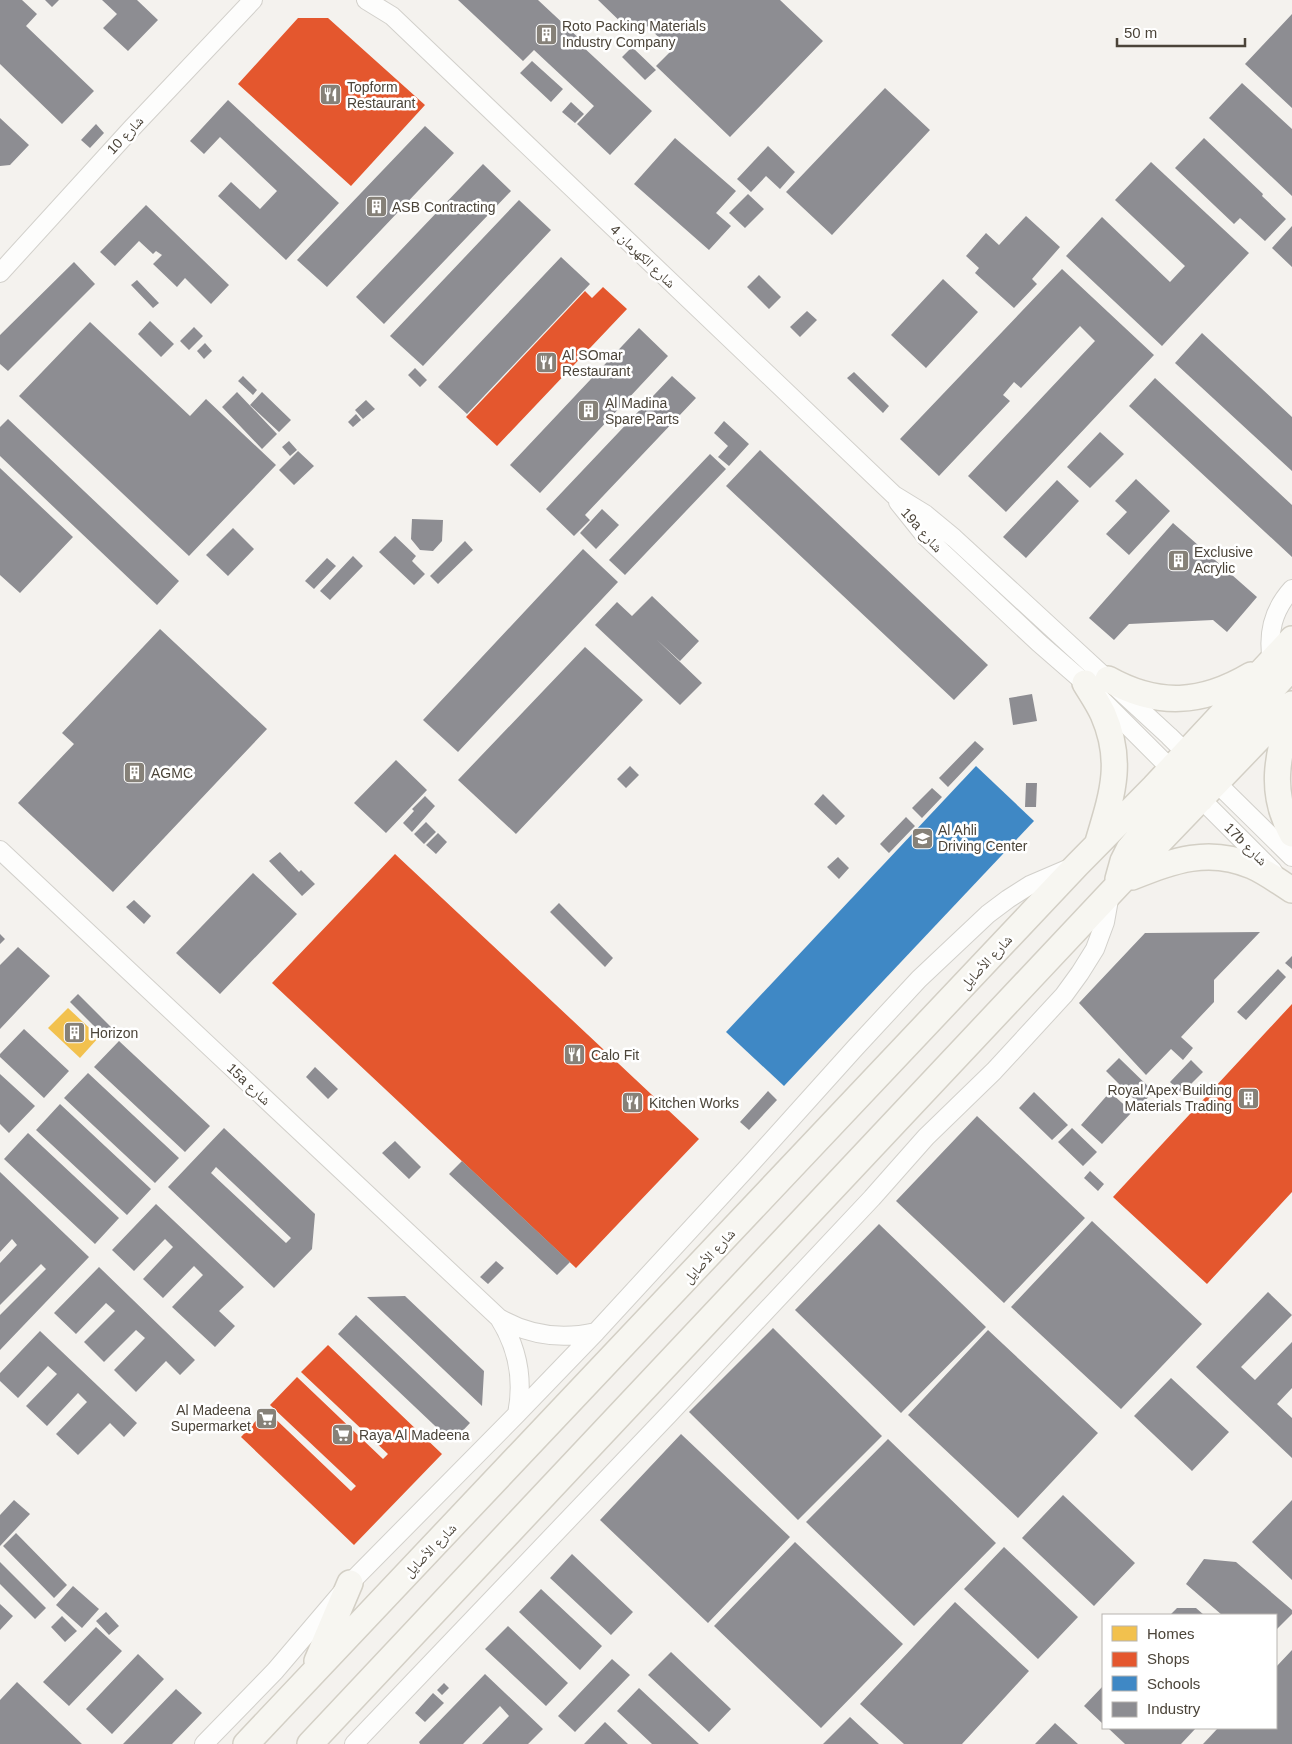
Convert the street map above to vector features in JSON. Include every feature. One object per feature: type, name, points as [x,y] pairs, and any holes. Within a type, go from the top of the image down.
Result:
[{"type":"main road","name":"شارع الأصايل","points":[[310,1744],[1117,887],[1194,776],[1277,664],[1292,639]]},
{"type":"main road","points":[[1097,845],[1114,786],[1115,759],[1108,727],[1102,712],[1096,681],[1120,686],[1148,696],[1186,698],[1225,689],[1277,664]]},
{"type":"main road","points":[[1292,705],[1279,751],[1277,780],[1282,813],[1292,834]]},
{"type":"main road","name":"شارع الأصايل","points":[[246,1744],[1097,845],[1292,705]]},
{"type":"main road","points":[[1117,887],[1165,864],[1184,858],[1203,856],[1223,857],[1254,867],[1292,890]]},
{"type":"main road","points":[[310,1676],[350,1582]]},
{"type":"street","name":"شارع 10","points":[[0,273],[132,128],[253,0]]},
{"type":"street","name":"شارع الكهرمان 4","points":[[366,0],[392,16],[894,495]]},
{"type":"street","name":"شارع الكهرمان 4","points":[[382,0],[392,16]]},
{"type":"street","name":"19a شارع","points":[[894,495],[925,514],[954,538],[1096,681],[1194,776]]},
{"type":"street","points":[[1277,664],[1269,640],[1273,619],[1282,600],[1292,589]]},
{"type":"street","name":"17b شارع","points":[[1194,776],[1292,857]]},
{"type":"street","name":"17b شارع","points":[[1194,776],[1292,890]]},
{"type":"street","name":"15a شارع","points":[[0,850],[499,1318],[539,1334],[568,1337],[596,1332]]},
{"type":"street","points":[[204,1744],[275,1670],[350,1582],[596,1332],[880,1020],[953,946],[988,914],[1008,899],[1030,885],[1078,865]]},
{"type":"street","points":[[354,1744],[669,1414],[872,1198],[926,1137],[994,1071],[1064,995],[1095,949],[1117,887]]},
{"type":"street","name":"15a شارع","points":[[499,1318],[512,1343],[520,1371],[521,1385],[517,1414]]},
{"type":"building: Homes","name":"Horizon","points":[[68,1008],[99,1037],[80,1058],[48,1028]]},
{"type":"building: Shops","name":"Topform Restaurant","points":[[298,18],[328,18],[425,105],[351,186],[238,84]]},
{"type":"building: Shops","name":"Al SOmar Restaurant","points":[[603,287],[627,309],[497,446],[466,417],[585,291],[592,298]]},
{"type":"building: Shops","points":[[395,854],[699,1139],[576,1268],[272,983]]},
{"type":"building: Shops","name":"Royal Apex Building Materials Trading","points":[[1292,1004],[1292,1192],[1207,1284],[1113,1197]]},
{"type":"building: Shops","points":[[328,1345],[442,1454],[354,1545],[241,1437],[266,1410],[351,1491],[356,1486],[270,1405],[297,1377],[383,1459],[388,1454],[301,1372]]},
{"type":"building: Schools","points":[[976,766],[1034,821],[784,1086],[726,1032]]},
{"type":"building: Industry","points":[[0,0],[22,0],[37,14],[26,26],[94,91],[62,124],[0,64]]},
{"type":"building: Industry","points":[[45,0],[59,0],[52,7]]},
{"type":"building: Industry","points":[[102,0],[137,0],[158,20],[128,51],[103,28],[117,14]]},
{"type":"building: Industry","points":[[458,0],[538,0],[583,42],[581,45],[652,111],[610,155],[577,124],[594,106],[534,50],[523,61]]},
{"type":"building: Industry","points":[[598,0],[780,0],[823,41],[730,137],[656,66],[672,50],[647,26],[643,31],[636,24],[629,30]]},
{"type":"building: Industry","points":[[1292,14],[1292,108],[1245,64]]},
{"type":"building: Industry","points":[[632,47],[656,70],[645,80],[622,57]]},
{"type":"building: Industry","points":[[532,61],[563,89],[551,102],[520,73]]},
{"type":"building: Industry","points":[[1242,83],[1292,129],[1292,196],[1209,118]]},
{"type":"building: Industry","points":[[885,88],[930,130],[832,235],[786,192]]},
{"type":"building: Industry","points":[[228,100],[339,203],[286,260],[218,196],[231,182],[260,209],[277,191],[220,137],[204,154],[190,141]]},
{"type":"building: Industry","points":[[571,102],[584,114],[575,123],[562,112]]},
{"type":"building: Industry","points":[[0,118],[29,145],[10,165],[0,166]]},
{"type":"building: Industry","points":[[96,124],[104,133],[90,148],[81,140]]},
{"type":"building: Industry","name":"ASB Contracting","points":[[425,126],[454,153],[327,287],[297,260]]},
{"type":"building: Industry","points":[[675,138],[736,191],[716,213],[731,226],[709,250],[634,184]]},
{"type":"building: Industry","points":[[1204,138],[1263,194],[1262,196],[1286,219],[1265,241],[1240,218],[1234,224],[1175,168]]},
{"type":"building: Industry","points":[[768,146],[795,172],[780,189],[766,176],[751,192],[737,179]]},
{"type":"building: Industry","points":[[1151,162],[1249,253],[1162,346],[1066,256],[1102,217],[1170,282],[1185,266],[1115,200]]},
{"type":"building: Industry","points":[[483,164],[511,191],[384,324],[356,297]]},
{"type":"building: Industry","points":[[748,194],[764,209],[745,228],[729,213]]},
{"type":"building: Industry","points":[[519,200],[551,230],[423,366],[390,336]]},
{"type":"building: Industry","points":[[146,205],[229,285],[211,304],[185,278],[177,287],[153,264],[162,255],[156,251],[153,254],[139,241],[115,266],[100,252]]},
{"type":"building: Industry","points":[[1026,216],[1060,247],[1032,279],[1037,284],[1014,308],[975,273],[979,268],[966,256],[986,233],[999,245]]},
{"type":"building: Industry","points":[[1292,226],[1292,267],[1272,248]]},
{"type":"building: Industry","points":[[561,257],[590,284],[467,414],[438,387]]},
{"type":"building: Industry","points":[[74,262],[95,284],[8,371],[0,364],[0,335]]},
{"type":"building: Industry","points":[[1062,269],[1154,355],[1006,512],[968,476],[1095,341],[1080,326],[1021,388],[1014,382],[1003,395],[1010,401],[939,476],[900,439]]},
{"type":"building: Industry","points":[[759,275],[781,297],[769,309],[747,287]]},
{"type":"building: Industry","points":[[943,279],[978,312],[926,368],[891,335]]},
{"type":"building: Industry","points":[[137,280],[159,303],[153,308],[131,285]]},
{"type":"building: Industry","points":[[807,311],[817,320],[800,337],[790,327]]},
{"type":"building: Industry","points":[[150,321],[174,344],[161,357],[138,334]]},
{"type":"building: Industry","points":[[90,322],[190,416],[206,399],[276,465],[189,556],[19,396]]},
{"type":"building: Industry","points":[[194,327],[203,336],[189,350],[180,341]]},
{"type":"building: Industry","name":"Al Madina Spare Parts","points":[[639,328],[668,356],[540,493],[510,465]]},
{"type":"building: Industry","points":[[1202,333],[1292,417],[1292,471],[1175,363]]},
{"type":"building: Industry","points":[[205,343],[212,351],[204,359],[197,351]]},
{"type":"building: Industry","points":[[415,368],[427,380],[420,387],[408,375]]},
{"type":"building: Industry","points":[[854,372],[889,406],[883,413],[847,378]]},
{"type":"building: Industry","points":[[243,376],[257,390],[253,395],[238,381]]},
{"type":"building: Industry","points":[[672,376],[696,398],[585,515],[590,520],[574,536],[546,509]]},
{"type":"building: Industry","points":[[1155,378],[1292,505],[1292,557],[1129,406]]},
{"type":"building: Industry","points":[[237,392],[277,434],[262,449],[222,407]]},
{"type":"building: Industry","points":[[262,392],[291,420],[279,432],[250,405]]},
{"type":"building: Industry","points":[[366,400],[375,409],[363,419],[355,410]]},
{"type":"building: Industry","points":[[356,414],[361,420],[353,427],[348,422]]},
{"type":"building: Industry","points":[[8,419],[179,581],[157,605],[0,456],[0,427]]},
{"type":"building: Industry","points":[[724,421],[749,444],[729,466],[718,457],[728,446],[714,433]]},
{"type":"building: Industry","points":[[1100,432],[1124,454],[1090,488],[1067,467]]},
{"type":"building: Industry","points":[[289,441],[297,450],[290,456],[282,447]]},
{"type":"building: Industry","points":[[760,450],[988,665],[954,700],[726,486]]},
{"type":"building: Industry","points":[[298,451],[314,466],[294,485],[279,470]]},
{"type":"building: Industry","points":[[710,454],[726,469],[625,575],[609,560]]},
{"type":"building: Industry","points":[[0,468],[73,537],[20,593],[0,575]]},
{"type":"building: Industry","points":[[1136,479],[1170,511],[1129,555],[1106,534],[1127,512],[1115,501]]},
{"type":"building: Industry","points":[[1057,480],[1079,501],[1026,558],[1003,537]]},
{"type":"building: Industry","points":[[602,509],[619,525],[596,549],[580,533]]},
{"type":"building: Industry","points":[[412,519],[443,520],[442,541],[433,551],[420,550],[411,539]]},
{"type":"building: Industry","name":"Exclusive Acrylic","points":[[1173,523],[1257,597],[1227,632],[1213,620],[1129,624],[1114,640],[1089,618]]},
{"type":"building: Industry","points":[[233,528],[254,549],[228,576],[206,555]]},
{"type":"building: Industry","points":[[395,536],[416,556],[412,561],[425,574],[414,585],[379,552]]},
{"type":"building: Industry","points":[[465,541],[473,550],[438,584],[430,576]]},
{"type":"building: Industry","points":[[583,549],[618,582],[458,752],[423,720]]},
{"type":"building: Industry","points":[[353,556],[363,566],[330,600],[320,591]]},
{"type":"building: Industry","points":[[327,558],[336,566],[314,589],[305,581]]},
{"type":"building: Industry","points":[[652,596],[699,641],[680,661],[656,639],[702,683],[680,705],[595,625],[617,602],[632,616]]},
{"type":"building: Industry","name":"AGMC","points":[[160,629],[267,729],[113,892],[18,803],[74,744],[62,733]]},
{"type":"building: Industry","points":[[585,647],[643,700],[516,834],[458,780]]},
{"type":"building: Industry","points":[[1032,694],[1037,721],[1013,725],[1009,698]]},
{"type":"building: Industry","points":[[975,741],[984,749],[948,787],[939,778]]},
{"type":"building: Industry","points":[[396,760],[427,790],[386,833],[354,803]]},
{"type":"building: Industry","points":[[630,766],[639,775],[626,788],[617,779]]},
{"type":"building: Industry","points":[[1026,783],[1037,783],[1036,807],[1025,807]]},
{"type":"building: Industry","points":[[932,788],[942,797],[922,818],[912,808]]},
{"type":"building: Industry","points":[[823,794],[845,816],[836,825],[814,804]]},
{"type":"building: Industry","points":[[425,796],[435,806],[412,832],[403,823],[414,811],[412,809]]},
{"type":"building: Industry","points":[[906,817],[915,826],[889,853],[880,844]]},
{"type":"building: Industry","points":[[426,822],[436,832],[424,844],[414,834]]},
{"type":"building: Industry","points":[[438,833],[447,842],[436,854],[426,845]]},
{"type":"building: Industry","points":[[280,852],[299,872],[301,870],[315,884],[302,896],[269,861]]},
{"type":"building: Industry","points":[[838,857],[849,868],[839,879],[827,867]]},
{"type":"building: Industry","points":[[253,873],[297,914],[220,994],[176,953]]},
{"type":"building: Industry","points":[[134,900],[151,916],[144,924],[126,907]]},
{"type":"building: Industry","points":[[559,903],[613,958],[605,967],[550,912]]},
{"type":"building: Industry","points":[[1260,932],[1214,980],[1214,1002],[1181,1037],[1193,1048],[1183,1060],[1171,1049],[1146,1075],[1079,1003],[1145,933]]},
{"type":"building: Industry","points":[[0,934],[5,939],[0,944]]},
{"type":"building: Industry","points":[[18,947],[50,976],[0,1029],[0,965]]},
{"type":"building: Industry","points":[[1292,956],[1292,969],[1285,963]]},
{"type":"building: Industry","points":[[1278,969],[1286,977],[1246,1020],[1237,1012]]},
{"type":"building: Industry","points":[[78,994],[115,1031],[107,1039],[70,1002]]},
{"type":"building: Industry","points":[[24,1029],[69,1071],[44,1098],[0,1057],[0,1054]]},
{"type":"building: Industry","points":[[119,1041],[210,1126],[185,1152],[94,1067]]},
{"type":"building: Industry","points":[[1119,1058],[1154,1092],[1140,1105],[1106,1071]]},
{"type":"building: Industry","points":[[1191,1060],[1203,1072],[1182,1093],[1170,1082]]},
{"type":"building: Industry","points":[[315,1067],[338,1089],[328,1099],[306,1077]]},
{"type":"building: Industry","points":[[88,1073],[179,1158],[155,1183],[64,1098]]},
{"type":"building: Industry","points":[[0,1074],[35,1106],[9,1133],[0,1124]]},
{"type":"building: Industry","points":[[768,1091],[777,1100],[749,1130],[740,1122]]},
{"type":"building: Industry","points":[[1034,1092],[1068,1125],[1052,1140],[1019,1108]]},
{"type":"building: Industry","points":[[1110,1092],[1132,1112],[1102,1144],[1081,1125]]},
{"type":"building: Industry","points":[[60,1104],[151,1189],[127,1215],[36,1130]]},
{"type":"building: Industry","points":[[977,1116],[1085,1218],[1004,1303],[896,1201]]},
{"type":"building: Industry","points":[[224,1128],[315,1214],[312,1249],[274,1288],[168,1187]],"holes":[[[216,1167],[291,1238],[286,1243],[211,1173]]]},
{"type":"building: Industry","points":[[1072,1128],[1097,1152],[1083,1166],[1058,1142]]},
{"type":"building: Industry","points":[[28,1133],[119,1218],[95,1244],[4,1159]]},
{"type":"building: Industry","points":[[395,1141],[421,1167],[409,1179],[382,1153]]},
{"type":"building: Industry","points":[[462,1161],[570,1262],[557,1275],[449,1174]]},
{"type":"building: Industry","points":[[1090,1171],[1104,1184],[1098,1191],[1084,1178]]},
{"type":"building: Industry","points":[[0,1172],[89,1257],[0,1350],[0,1315],[46,1269],[41,1264],[0,1305],[0,1263],[17,1245],[12,1239],[0,1252]]},
{"type":"building: Industry","points":[[156,1204],[244,1287],[219,1311],[235,1326],[215,1347],[172,1307],[203,1275],[194,1266],[163,1298],[143,1279],[173,1247],[165,1239],[134,1271],[112,1250]]},
{"type":"building: Industry","points":[[1092,1221],[1202,1324],[1121,1409],[1011,1307]]},
{"type":"building: Industry","points":[[879,1224],[986,1327],[901,1413],[795,1310]]},
{"type":"building: Industry","points":[[496,1261],[504,1268],[488,1284],[480,1277]]},
{"type":"building: Industry","points":[[99,1267],[195,1360],[180,1375],[166,1361],[136,1392],[114,1370],[145,1338],[136,1330],[104,1362],[84,1342],[115,1311],[106,1303],[76,1334],[54,1313]]},
{"type":"building: Industry","points":[[1268,1292],[1292,1315],[1241,1367],[1255,1380],[1292,1342],[1292,1388],[1277,1404],[1292,1418],[1292,1458],[1196,1367]]},
{"type":"building: Industry","points":[[405,1296],[484,1371],[482,1406],[367,1297]]},
{"type":"building: Industry","points":[[356,1315],[470,1423],[452,1442],[338,1334]]},
{"type":"building: Industry","points":[[773,1328],[882,1436],[798,1520],[689,1412]]},
{"type":"building: Industry","points":[[988,1330],[1098,1433],[1018,1518],[908,1415]]},
{"type":"building: Industry","points":[[40,1331],[137,1423],[124,1437],[110,1423],[78,1455],[56,1434],[87,1402],[78,1393],[47,1426],[26,1406],[57,1374],[48,1366],[18,1398],[0,1381],[0,1373]]},
{"type":"building: Industry","points":[[1171,1378],[1229,1432],[1192,1471],[1134,1416]]},
{"type":"building: Industry","points":[[681,1434],[790,1537],[708,1623],[600,1520]]},
{"type":"building: Industry","points":[[888,1439],[996,1543],[914,1626],[806,1522]]},
{"type":"building: Industry","points":[[1063,1495],[1135,1563],[1094,1606],[1022,1538]]},
{"type":"building: Industry","points":[[14,1500],[30,1514],[0,1546],[0,1515]]},
{"type":"building: Industry","points":[[1292,1500],[1292,1580],[1252,1542]]},
{"type":"building: Industry","points":[[16,1533],[67,1585],[54,1598],[3,1546]]},
{"type":"building: Industry","points":[[795,1542],[903,1644],[821,1728],[714,1626]]},
{"type":"building: Industry","points":[[1004,1547],[1078,1617],[1038,1659],[964,1589]]},
{"type":"building: Industry","points":[[572,1554],[633,1612],[611,1635],[550,1578]]},
{"type":"building: Industry","points":[[1204,1559],[1236,1562],[1292,1610],[1292,1614],[1277,1629],[1277,1614],[1221,1614],[1186,1584]]},
{"type":"building: Industry","points":[[0,1562],[46,1608],[35,1619],[0,1584]]},
{"type":"building: Industry","points":[[73,1586],[99,1609],[82,1628],[56,1605]]},
{"type":"building: Industry","points":[[541,1589],[602,1646],[580,1670],[519,1612]]},
{"type":"building: Industry","points":[[955,1602],[1029,1671],[962,1744],[904,1744],[860,1704]]},
{"type":"building: Industry","points":[[0,1604],[13,1616],[0,1630]]},
{"type":"building: Industry","points":[[1177,1608],[1196,1608],[1203,1614],[1171,1614]]},
{"type":"building: Industry","points":[[106,1612],[119,1626],[109,1635],[96,1621]]},
{"type":"building: Industry","points":[[62,1616],[77,1631],[65,1642],[51,1627]]},
{"type":"building: Industry","points":[[508,1626],[568,1683],[546,1706],[485,1649]]},
{"type":"building: Industry","points":[[96,1627],[122,1651],[69,1706],[43,1682]]},
{"type":"building: Industry","points":[[1292,1650],[1292,1744],[1203,1744],[1217,1729],[1277,1729],[1277,1666]]},
{"type":"building: Industry","points":[[671,1652],[731,1709],[709,1732],[648,1675]]},
{"type":"building: Industry","points":[[138,1654],[164,1679],[112,1734],[86,1709]]},
{"type":"building: Industry","points":[[612,1659],[630,1675],[575,1732],[558,1716]]},
{"type":"building: Industry","points":[[485,1674],[543,1729],[528,1744],[482,1744],[509,1716],[500,1706],[463,1744],[420,1744],[419,1742]]},
{"type":"building: Industry","points":[[17,1682],[82,1744],[0,1744],[0,1700]]},
{"type":"building: Industry","points":[[444,1683],[449,1688],[442,1695],[437,1690]]},
{"type":"building: Industry","points":[[1102,1687],[1102,1723],[1084,1706]]},
{"type":"building: Industry","points":[[639,1688],[699,1744],[652,1744],[617,1711]]},
{"type":"building: Industry","points":[[176,1689],[202,1713],[172,1744],[123,1744]]},
{"type":"building: Industry","points":[[433,1693],[444,1703],[425,1722],[415,1713]]},
{"type":"building: Industry","points":[[850,1717],[879,1744],[823,1744]]},
{"type":"building: Industry","points":[[605,1722],[628,1744],[584,1744]]},
{"type":"building: Industry","points":[[1055,1723],[1078,1744],[1035,1744]]},
{"type":"building: Industry","points":[[1109,1729],[1195,1729],[1181,1744],[1125,1744]]},
{"type":"place","name":"Roto Packing Materials Industry Company","points":[[546,34]]},
{"type":"place","name":"Topform Restaurant","points":[[331,95]]},
{"type":"place","name":"ASB Contracting","points":[[376,207]]},
{"type":"place","name":"Al SOmar Restaurant","points":[[546,363]]},
{"type":"place","name":"Al Madina Spare Parts","points":[[589,411]]},
{"type":"place","name":"Exclusive Acrylic","points":[[1178,560]]},
{"type":"place","name":"AGMC","points":[[135,773]]},
{"type":"place","name":"Al Ahli Driving Center","points":[[922,838]]},
{"type":"place","name":"Horizon","points":[[74,1033]]},
{"type":"place","name":"Calo Fit","points":[[575,1055]]},
{"type":"place","name":"Royal Apex Building Materials Trading","points":[[1248,1098]]},
{"type":"place","name":"Kitchen Works","points":[[633,1103]]},
{"type":"place","name":"Al Madeena Supermarket","points":[[267,1418]]},
{"type":"place","name":"Raya Al Madeena","points":[[343,1435]]}]
